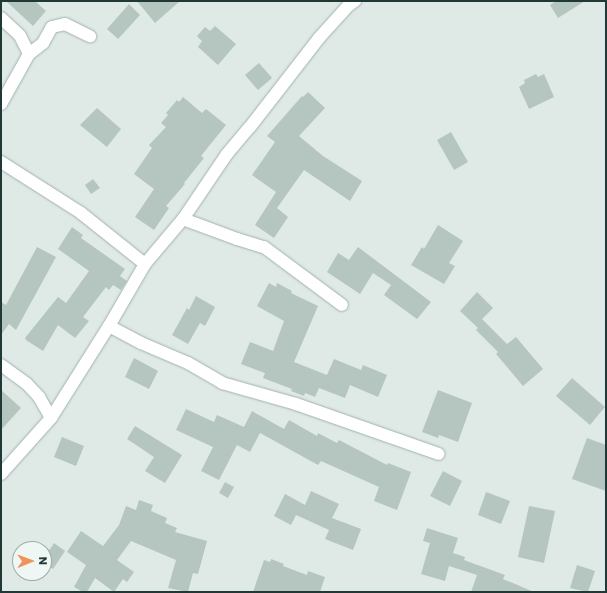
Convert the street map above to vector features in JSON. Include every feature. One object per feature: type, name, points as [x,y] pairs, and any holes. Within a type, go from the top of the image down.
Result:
[{"type":"street","points":[[1,474],[51,418],[109,326],[145,264],[183,219],[227,154],[250,127],[319,38],[348,6],[355,1]]},
{"type":"street","points":[[1,18],[20,36],[29,54]]},
{"type":"street","points":[[1,104],[29,54],[43,43],[52,27],[65,24],[90,36]]},
{"type":"street","points":[[1,162],[80,213],[145,264]]},
{"type":"street","points":[[183,219],[237,239],[264,247],[304,279],[342,305]]},
{"type":"street","points":[[109,326],[141,343],[188,363],[222,383],[296,404],[439,454]]},
{"type":"street","points":[[1,365],[27,384],[40,397],[51,418]]},
{"type":"building","points":[[6,1],[35,1],[46,11],[33,26]]},
{"type":"building","points":[[137,1],[180,1],[155,23]]},
{"type":"building","points":[[556,1],[585,1],[558,18],[550,5]]},
{"type":"building","points":[[129,4],[140,15],[118,39],[107,29]]},
{"type":"building","points":[[215,26],[236,44],[218,65],[198,47],[202,41],[197,36],[205,27],[210,31]]},
{"type":"building","points":[[259,63],[272,78],[258,90],[245,75]]},
{"type":"building","points":[[536,74],[538,77],[544,74],[554,97],[529,109],[519,87],[525,83],[524,80]]},
{"type":"building","points":[[308,92],[325,108],[299,136],[323,156],[362,181],[350,201],[304,170],[277,208],[288,217],[274,238],[255,225],[276,192],[252,175],[275,142],[267,136],[302,96],[303,97]]},
{"type":"building","points":[[183,97],[202,113],[206,109],[226,125],[201,156],[204,158],[184,183],[185,184],[166,206],[169,208],[154,230],[135,217],[154,189],[134,174],[152,148],[149,145],[166,127],[161,123],[168,115],[166,113],[177,100],[179,102]]},
{"type":"building","points":[[97,108],[121,129],[107,147],[80,125]]},
{"type":"building","points":[[451,132],[468,162],[454,170],[437,140]]},
{"type":"building","points":[[93,179],[100,188],[91,194],[85,185]]},
{"type":"building","points":[[438,225],[463,241],[449,263],[455,266],[444,284],[411,265],[422,247],[424,249]]},
{"type":"building","points":[[72,227],[83,235],[81,238],[125,269],[120,276],[127,281],[121,290],[113,285],[109,290],[106,287],[83,317],[89,321],[75,338],[58,325],[43,351],[25,338],[58,297],[66,303],[89,271],[58,249]]},
{"type":"building","points":[[37,247],[56,257],[16,330],[9,324],[1,335],[1,302],[6,305]]},
{"type":"building","points":[[358,247],[431,302],[417,319],[384,295],[391,285],[373,273],[360,294],[327,272],[338,253],[349,260]]},
{"type":"building","points":[[269,283],[276,287],[277,283],[292,291],[291,293],[318,306],[294,362],[327,375],[334,359],[361,370],[363,365],[387,375],[378,397],[350,385],[345,398],[319,388],[315,397],[305,393],[304,396],[291,391],[292,389],[263,378],[265,373],[241,364],[250,342],[273,351],[284,321],[257,306]]},
{"type":"building","points":[[477,292],[493,308],[482,319],[507,344],[516,337],[543,369],[523,386],[496,354],[498,352],[476,330],[478,328],[460,311]]},
{"type":"building","points":[[196,296],[215,307],[205,326],[200,323],[188,344],[172,335],[187,308],[189,310]]},
{"type":"building","points":[[134,358],[158,371],[149,389],[125,377]]},
{"type":"building","points":[[572,378],[605,407],[590,425],[556,396]]},
{"type":"building","points":[[1,390],[21,408],[1,430]]},
{"type":"building","points":[[438,390],[472,403],[458,442],[439,435],[438,438],[422,432]]},
{"type":"building","points":[[186,409],[214,422],[217,415],[244,427],[252,411],[284,429],[289,420],[317,436],[318,433],[337,443],[339,440],[387,465],[388,463],[411,472],[397,510],[374,501],[379,487],[321,461],[318,465],[260,433],[250,452],[237,445],[219,480],[201,471],[213,447],[176,430]]},
{"type":"building","points":[[135,426],[182,455],[165,483],[145,471],[154,457],[127,439]]},
{"type":"building","points":[[62,437],[84,446],[76,466],[54,457]]},
{"type":"building","points":[[587,438],[606,445],[606,491],[572,479]]},
{"type":"building","points":[[443,471],[462,481],[450,506],[430,496]]},
{"type":"building","points":[[225,482],[234,487],[228,498],[219,493]]},
{"type":"building","points":[[311,491],[339,504],[332,518],[361,529],[353,550],[325,539],[329,530],[296,515],[291,525],[274,516],[285,494],[305,505]]},
{"type":"building","points":[[486,492],[510,501],[501,524],[478,515]]},
{"type":"building","points":[[139,500],[153,505],[151,511],[167,518],[165,523],[177,528],[175,532],[207,541],[198,574],[193,573],[188,592],[168,588],[176,560],[131,541],[117,560],[134,572],[127,582],[123,579],[114,592],[95,578],[87,592],[83,592],[74,587],[86,565],[67,552],[81,531],[103,546],[119,525],[126,506],[136,510]]},
{"type":"building","points":[[529,506],[555,511],[544,563],[518,557]]},
{"type":"building","points":[[427,528],[458,538],[453,553],[465,557],[464,560],[505,575],[503,579],[534,592],[471,592],[477,575],[449,566],[445,581],[421,574],[430,543],[423,541]]},
{"type":"building","points":[[54,543],[65,551],[53,569],[52,568],[52,546]]},
{"type":"building","points":[[271,559],[284,564],[283,566],[307,575],[308,571],[325,577],[320,592],[253,592],[264,560],[270,562]]},
{"type":"building","points":[[577,565],[595,571],[588,592],[570,588]]}]
